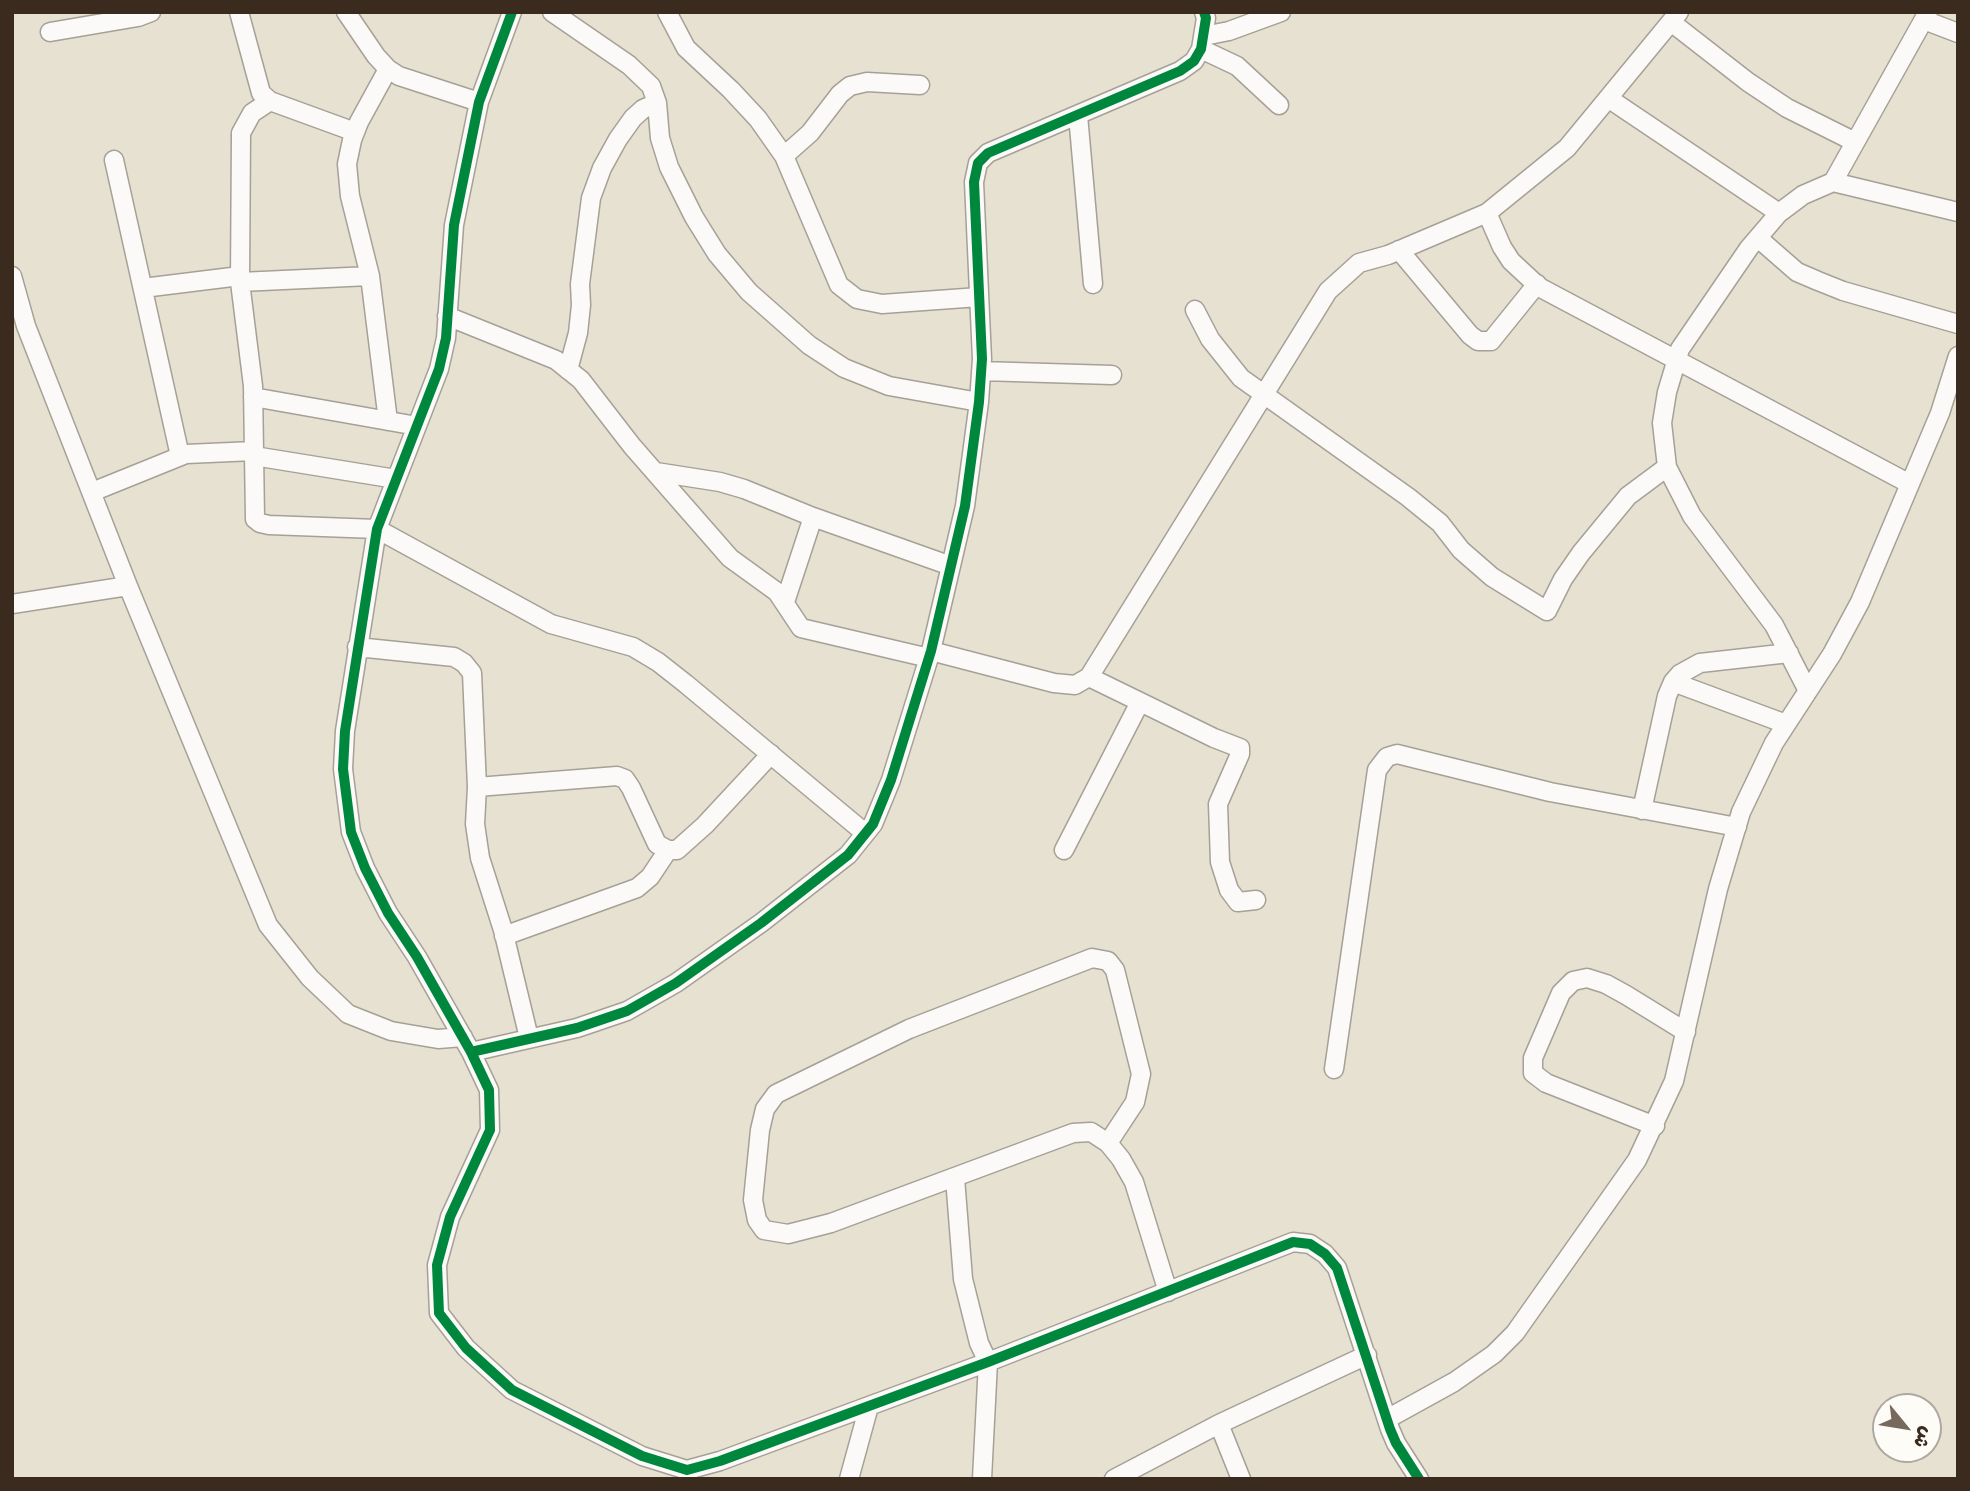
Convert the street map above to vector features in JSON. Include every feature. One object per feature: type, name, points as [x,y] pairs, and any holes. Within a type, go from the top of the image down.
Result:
[{"type":"street","points":[[50,32],[138,17],[151,12]]},
{"type":"street","points":[[239,12],[261,93],[270,101],[355,132]]},
{"type":"street","points":[[346,12],[376,57],[388,69],[399,76],[479,102]]},
{"type":"street","points":[[512,12],[479,102],[454,225],[446,338],[439,369],[377,529],[345,731],[343,769],[351,832],[365,868],[388,913],[417,957],[467,1045],[489,1090],[490,1130],[450,1217],[436,1265],[439,1313],[466,1348],[512,1390],[642,1456],[687,1470],[720,1461],[988,1362],[1293,1242],[1310,1244],[1325,1254],[1337,1268],[1396,1443],[1419,1479]]},
{"type":"street","points":[[552,12],[629,65],[651,86],[657,103],[663,148],[669,167],[694,217],[718,254],[749,292],[809,345],[844,368],[889,386],[979,402]]},
{"type":"street","points":[[667,12],[686,48],[740,99],[784,156],[839,285],[857,299],[882,304],[979,297]]},
{"type":"street","points":[[12,276],[26,326],[128,586],[268,925],[310,978],[348,1014],[391,1031],[467,1045],[529,1038],[578,1028],[627,1011],[676,983],[761,923],[848,855],[873,824],[891,780],[930,655],[965,506],[981,371],[974,182],[978,163],[988,153],[1180,71],[1194,61],[1203,43],[1204,12]]},
{"type":"street","points":[[1203,43],[1281,12]]},
{"type":"street","points":[[1833,182],[1926,16],[1958,33]]},
{"type":"street","points":[[447,316],[546,355],[581,380],[605,413],[730,558],[777,592],[801,628],[1054,683],[1075,685],[1089,677],[1328,291],[1359,263],[1399,250],[1487,212],[1567,148],[1675,17],[1748,82],[1787,108],[1855,142]]},
{"type":"street","points":[[1203,43],[1237,66],[1279,105]]},
{"type":"street","points":[[388,69],[355,132],[347,164],[350,196],[370,276],[388,421]]},
{"type":"street","points":[[784,156],[810,133],[840,94],[850,86],[867,82],[920,85]]},
{"type":"street","points":[[1608,98],[1779,213]]},
{"type":"street","points":[[270,101],[252,113],[241,133],[240,279],[253,397],[255,519],[260,523],[377,529],[551,624],[634,647],[657,662],[771,754],[865,834]]},
{"type":"street","points":[[568,370],[578,333],[580,284],[591,198],[602,168],[625,128],[643,109],[657,103]]},
{"type":"street","points":[[1078,115],[1093,284]]},
{"type":"street","points":[[114,160],[180,456]]},
{"type":"street","points":[[1808,691],[1774,625],[1692,516],[1667,467],[1662,424],[1667,392],[1680,349],[1758,238],[1779,213],[1803,195],[1833,182],[1958,212]]},
{"type":"street","points":[[1487,212],[1511,261],[1537,284],[1910,484]]},
{"type":"street","points":[[1758,238],[1797,272],[1843,291],[1958,324]]},
{"type":"street","points":[[1399,250],[1470,335],[1478,341],[1491,341],[1537,284]]},
{"type":"street","points":[[144,288],[240,279],[370,276]]},
{"type":"street","points":[[1195,310],[1210,339],[1241,378],[1408,497],[1440,523],[1461,550],[1492,577],[1547,611],[1563,579],[1581,553],[1628,496],[1667,467]]},
{"type":"street","points":[[1387,1419],[1471,1372],[1515,1333],[1637,1160],[1674,1081],[1718,889],[1756,776],[1832,654],[1860,602],[1940,413],[1958,356]]},
{"type":"street","points":[[981,371],[1112,375]]},
{"type":"street","points":[[253,397],[417,426]]},
{"type":"street","points":[[92,492],[180,456],[254,454],[396,479]]},
{"type":"street","points":[[656,472],[720,482],[744,489],[813,517],[951,566]]},
{"type":"street","points":[[785,602],[813,517]]},
{"type":"street","points":[[12,604],[128,586]]},
{"type":"street","points":[[357,647],[454,657],[464,663],[472,673],[477,787],[475,824],[480,858],[504,936],[529,1038]]},
{"type":"street","points":[[1642,810],[1667,696],[1680,674],[1700,663],[1789,653]]},
{"type":"street","points":[[1089,677],[1240,748],[1240,754],[1218,804],[1220,862],[1229,890],[1238,902],[1256,900]]},
{"type":"street","points":[[1673,682],[1786,724]]},
{"type":"street","points":[[1064,849],[1140,702]]},
{"type":"street","points":[[477,787],[617,776],[625,779],[631,788],[657,844],[668,850],[677,850],[705,825],[771,754]]},
{"type":"street","points":[[1334,1069],[1377,770],[1387,757],[1397,754],[1409,756],[1550,792],[1737,827]]},
{"type":"street","points":[[504,936],[637,888],[650,877],[668,850]]},
{"type":"street","points":[[1108,1143],[1135,1102],[1141,1074],[1115,970],[1108,961],[1092,958],[909,1029],[776,1094],[765,1109],[760,1130],[753,1200],[757,1220],[764,1230],[788,1234],[831,1223],[1073,1133],[1091,1132],[1108,1143],[1121,1158],[1134,1182],[1168,1292]]},
{"type":"street","points":[[1655,1126],[1546,1083],[1533,1073],[1533,1058],[1561,993],[1573,981],[1587,978],[1606,984],[1686,1032]]},
{"type":"street","points":[[955,1178],[963,1279],[979,1343],[988,1362],[982,1479]]},
{"type":"street","points":[[1114,1479],[1219,1424],[1367,1355]]},
{"type":"street","points":[[849,1479],[869,1406]]},
{"type":"street","points":[[1219,1424],[1241,1479]]},
{"type":"cycle path","points":[[512,12],[479,102],[454,225],[446,338],[439,369],[377,529],[345,731],[343,769],[351,832],[365,868],[388,913],[417,957],[471,1052],[489,1090],[490,1130],[450,1217],[437,1265],[439,1313],[466,1348],[512,1390],[642,1456],[687,1470],[720,1461],[988,1362],[1293,1242],[1310,1244],[1325,1254],[1337,1268],[1390,1429],[1419,1479]]},
{"type":"cycle path","points":[[471,1052],[577,1028],[627,1011],[676,983],[761,923],[848,855],[873,824],[891,780],[931,651],[965,506],[982,359],[974,182],[978,163],[988,153],[1180,71],[1194,61],[1201,49],[1206,18],[1204,12]]}]
